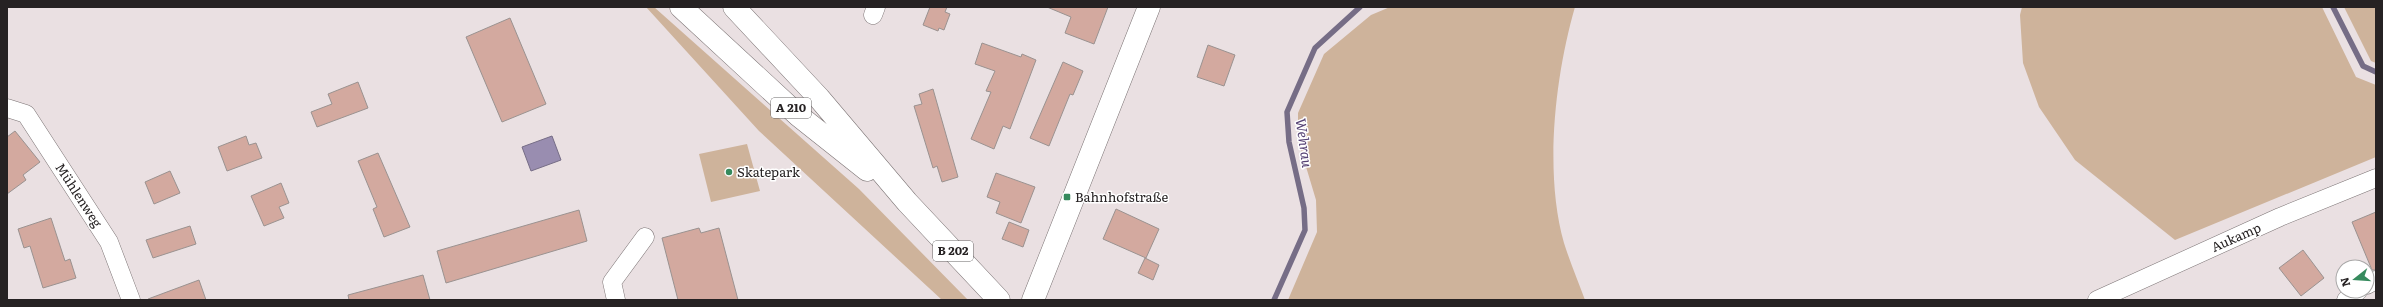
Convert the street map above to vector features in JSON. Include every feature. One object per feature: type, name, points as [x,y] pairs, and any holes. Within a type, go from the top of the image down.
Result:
[{"type":"main road","name":"A 210","points":[[681,7],[800,116],[907,202]]},
{"type":"main road","name":"A 210","points":[[734,7],[819,98],[907,202]]},
{"type":"main road","points":[[1032,300],[1149,7]]},
{"type":"main road","name":"B 202","points":[[907,202],[999,300]]},
{"type":"street","name":"Mühlenweg","points":[[7,108],[26,114],[80,197],[109,242],[131,300]]},
{"type":"street","name":"Aukamp","points":[[2097,300],[2280,217],[2376,178]]},
{"type":"street","points":[[616,300],[612,282],[645,238]]},
{"type":"shaded area","points":[[646,7],[654,7],[859,189],[968,300],[942,300],[759,131]]},
{"type":"shaded area","points":[[1390,7],[1575,7],[1562,63],[1557,94],[1554,125],[1554,186],[1558,216],[1564,243],[1585,300],[1288,300],[1317,232],[1316,200],[1298,140],[1298,113],[1324,54],[1371,15]]},
{"type":"shaded area","points":[[2022,7],[2322,7],[2356,77],[2376,85],[2376,157],[2175,240],[2075,160],[2039,107],[2023,63],[2020,15]]},
{"type":"shaded area","points":[[2344,7],[2376,7],[2376,63],[2371,61]]},
{"type":"shaded area","points":[[552,136],[561,160],[531,171],[522,147]]},
{"type":"shaded area","name":"Skatepark","points":[[747,144],[760,191],[711,202],[699,154]]},
{"type":"building","points":[[930,7],[947,7],[945,12],[950,14],[944,30],[939,28],[938,31],[923,25]]},
{"type":"building","points":[[1047,7],[1108,7],[1094,44],[1065,33],[1071,17]]},
{"type":"building","points":[[510,18],[546,104],[502,122],[466,37]]},
{"type":"building","points":[[982,43],[1021,57],[1022,54],[1036,60],[1010,129],[1003,126],[994,149],[971,139],[991,92],[986,91],[995,71],[975,64]]},
{"type":"building","points":[[1208,45],[1235,55],[1224,86],[1197,77]]},
{"type":"building","points":[[1063,62],[1083,71],[1073,95],[1070,94],[1049,146],[1030,138]]},
{"type":"building","points":[[358,82],[368,108],[317,127],[311,112],[332,104],[328,94]]},
{"type":"building","points":[[933,89],[958,177],[942,182],[937,166],[933,168],[914,106],[922,104],[919,94]]},
{"type":"building","points":[[15,131],[40,162],[23,175],[26,180],[7,194],[7,137]]},
{"type":"building","points":[[246,136],[249,145],[256,143],[262,158],[227,171],[218,147]]},
{"type":"building","points":[[378,153],[410,227],[384,237],[373,209],[377,207],[358,161]]},
{"type":"building","points":[[170,171],[180,193],[154,204],[145,182]]},
{"type":"building","points":[[996,173],[1035,187],[1021,223],[996,213],[1000,202],[987,197]]},
{"type":"building","points":[[281,183],[289,203],[279,207],[284,218],[264,226],[251,196]]},
{"type":"building","points":[[1116,209],[1159,229],[1146,258],[1103,239]]},
{"type":"building","points":[[579,210],[587,241],[446,283],[437,251]]},
{"type":"building","points":[[2376,212],[2376,270],[2375,259],[2367,259],[2352,222]]},
{"type":"building","points":[[51,218],[65,261],[70,259],[76,278],[43,288],[30,246],[24,248],[18,229]]},
{"type":"building","points":[[1009,222],[1029,230],[1023,247],[1002,239]]},
{"type":"building","points":[[190,226],[196,244],[153,258],[146,240]]},
{"type":"building","points":[[699,228],[701,233],[719,228],[738,300],[678,300],[662,238]]},
{"type":"building","points":[[2303,250],[2324,278],[2301,296],[2279,268]]},
{"type":"building","points":[[1145,258],[1159,265],[1153,280],[1138,273]]},
{"type":"building","points":[[423,275],[430,300],[349,300],[348,295]]},
{"type":"building","points":[[199,280],[206,300],[148,300],[148,299]]},
{"type":"waterway","name":"Wehrau","points":[[1274,300],[1305,230],[1304,208],[1289,142],[1287,112],[1315,48],[1360,7]]},
{"type":"waterway","name":"Wehrau","points":[[2333,7],[2363,66],[2376,72]]},
{"type":"place","name":"Skatepark","points":[[729,172]]},
{"type":"place","name":"Bahnhofstraße","points":[[1067,197]]}]
